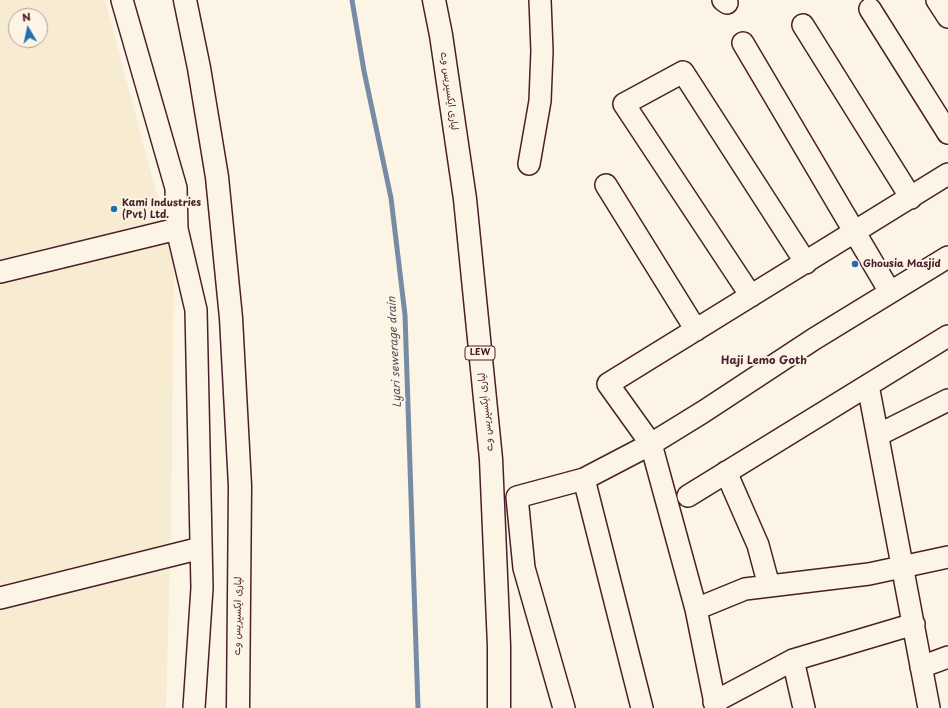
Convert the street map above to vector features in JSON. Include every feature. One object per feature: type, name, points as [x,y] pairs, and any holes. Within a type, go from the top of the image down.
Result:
[{"type":"highway","name":"لیاری ایکسپریس وے","points":[[185,0],[199,68],[217,177],[231,318],[240,486],[238,708]]},
{"type":"highway","name":"لیاری ایکسپریس وے","points":[[434,0],[441,35],[465,199],[491,459],[499,646],[499,708]]},
{"type":"street","points":[[122,0],[176,188],[177,229],[196,310],[202,588],[194,708]]},
{"type":"street","points":[[529,164],[540,101],[542,51],[540,0]]},
{"type":"street","points":[[937,0],[948,17]]},
{"type":"street","points":[[870,9],[948,133]]},
{"type":"street","points":[[803,25],[911,198]]},
{"type":"street","points":[[743,43],[890,292]]},
{"type":"street","points":[[751,296],[624,104],[683,72],[806,263]]},
{"type":"street","points":[[914,624],[793,660],[715,705],[696,609],[652,444],[608,384],[855,233],[948,174]]},
{"type":"street","points":[[606,185],[696,330]]},
{"type":"street","points":[[0,272],[177,229]]},
{"type":"street","points":[[564,708],[524,568],[517,497],[584,479],[652,444],[814,339],[948,257]]},
{"type":"street","points":[[688,496],[948,336]]},
{"type":"street","points":[[868,385],[929,708]]},
{"type":"street","points":[[878,435],[948,400]]},
{"type":"street","points":[[726,472],[758,545],[769,586]]},
{"type":"street","points":[[584,479],[642,708]]},
{"type":"street","points":[[0,598],[201,548]]},
{"type":"street","points":[[696,609],[744,589],[869,574],[948,557]]},
{"type":"street","points":[[921,667],[948,656]]},
{"type":"street","points":[[793,660],[804,708]]},
{"type":"shaded area","points":[[0,0],[105,0],[174,260],[171,520],[166,708],[0,708]]},
{"type":"waterway","name":"Lyari sewerage drain","points":[[352,0],[364,71],[391,198],[405,315],[418,708]]},
{"type":"place","name":"Kami Industries (Pvt) Ltd.","points":[[114,209]]},
{"type":"place","name":"Ghousia Masjid","points":[[855,264]]},
{"type":"district","name":"Haji Lemo Goth","points":[[764,361]]}]
